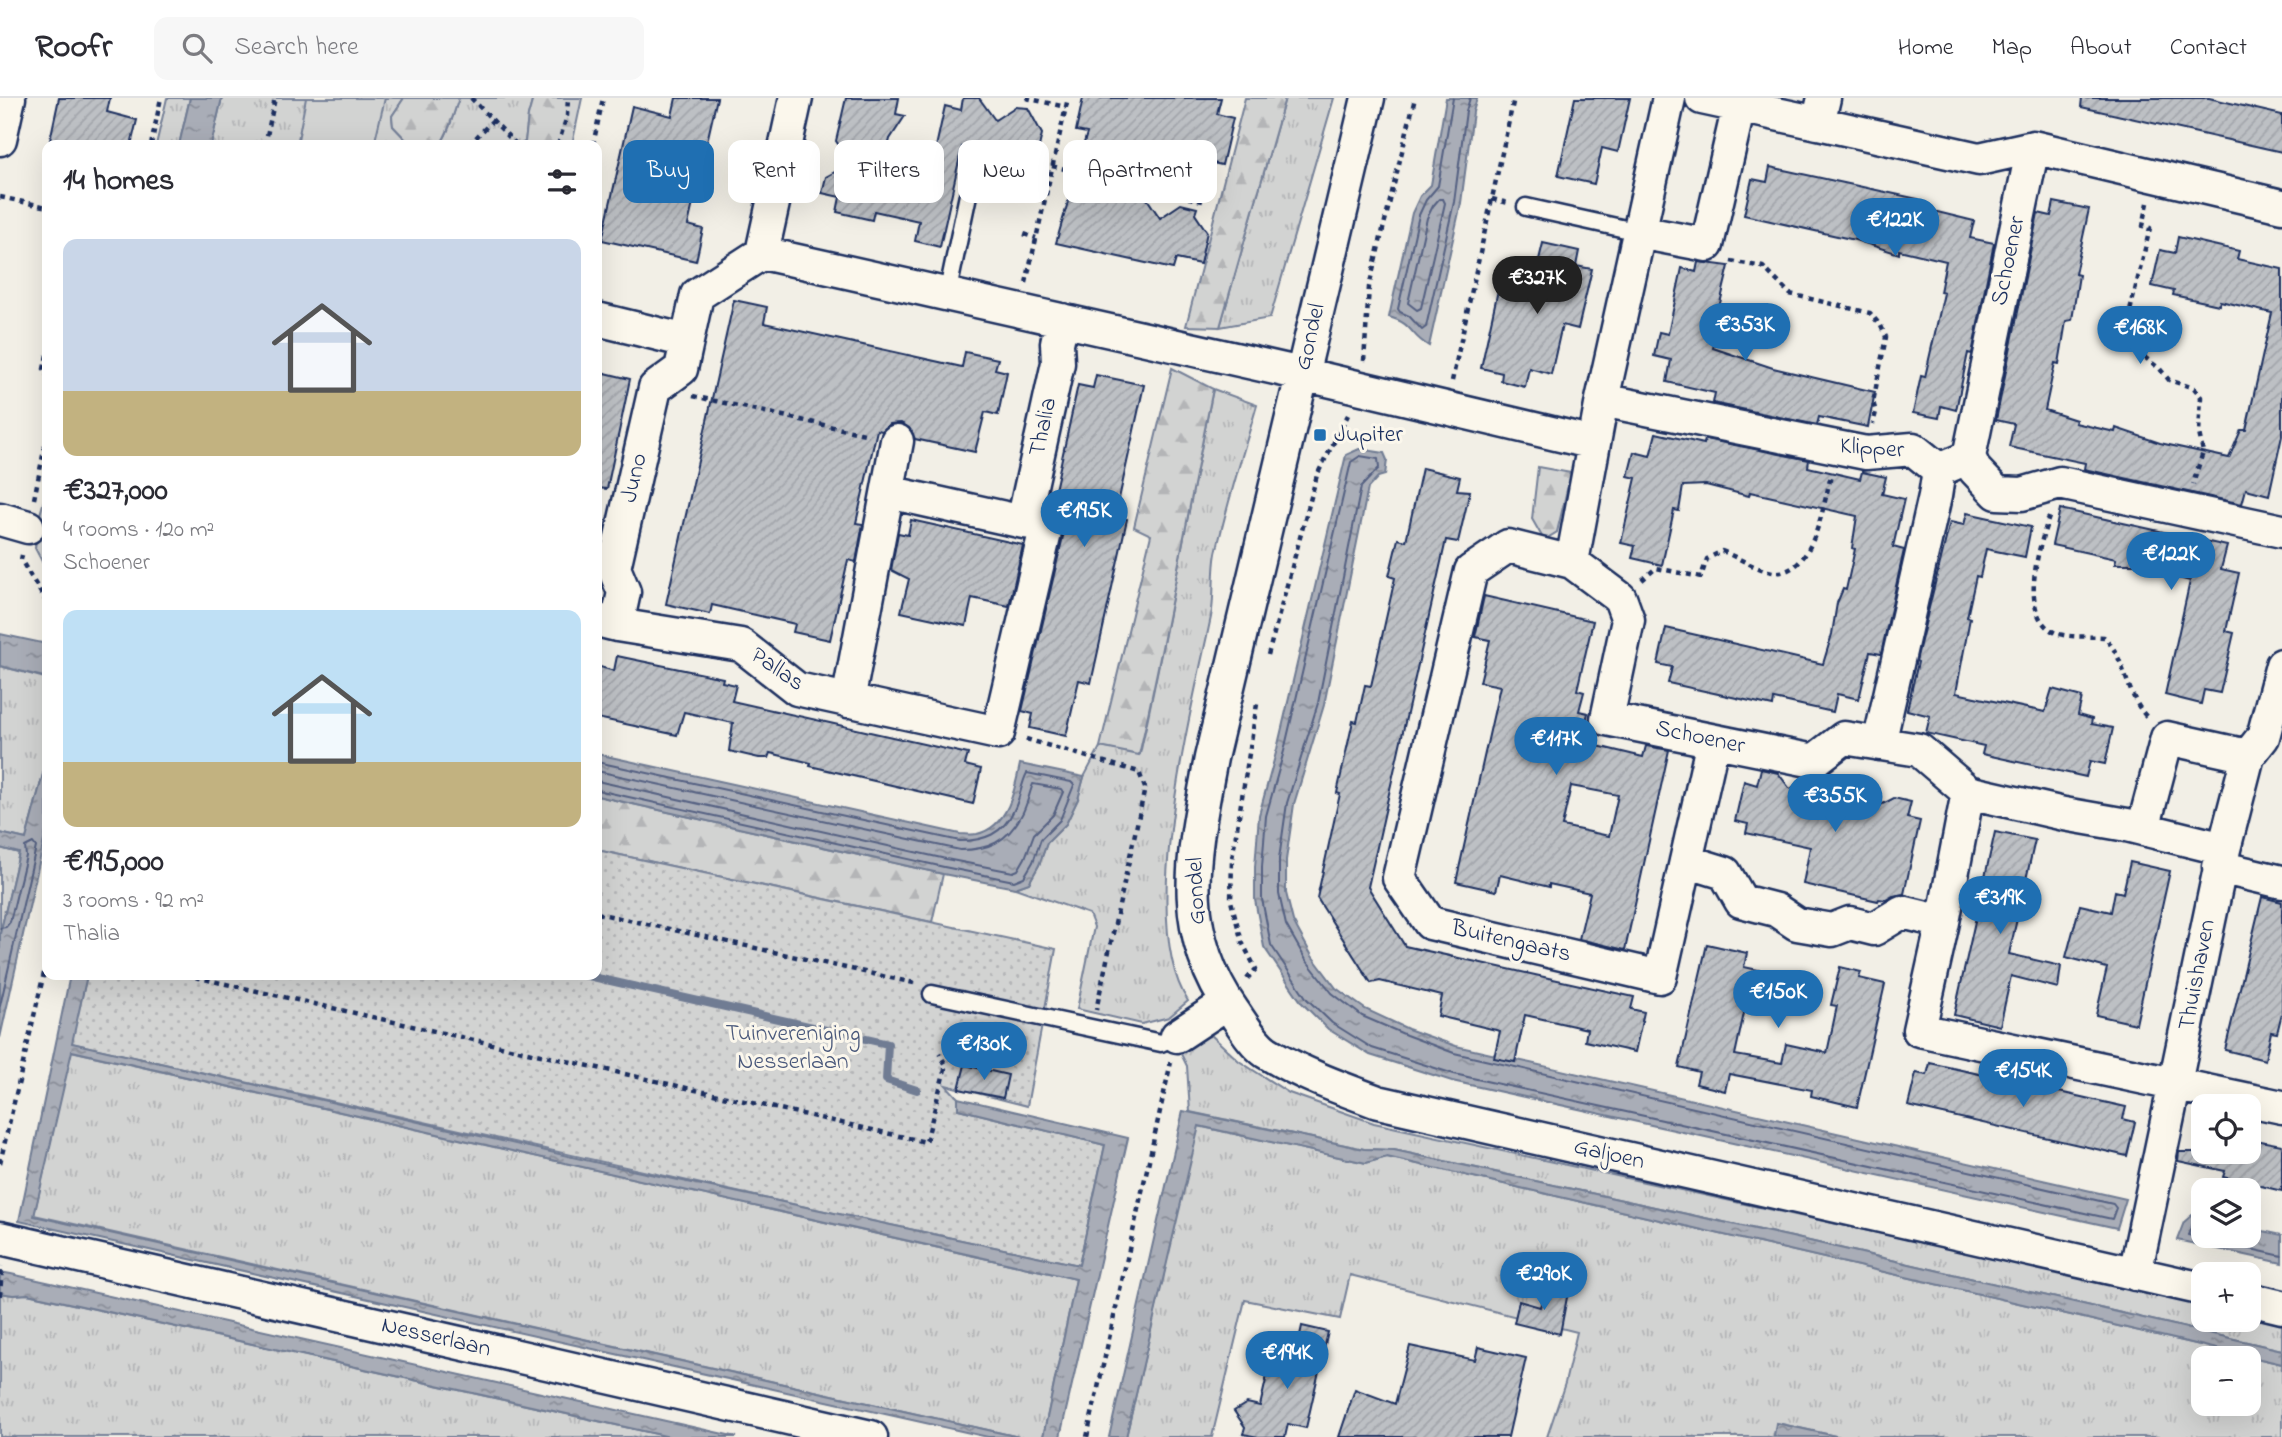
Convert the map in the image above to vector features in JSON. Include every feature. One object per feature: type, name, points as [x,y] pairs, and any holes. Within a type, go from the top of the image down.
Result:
[{"type":"street","points":[[0,139],[9,98]]},
{"type":"street","points":[[656,388],[681,369],[697,295],[762,253],[796,98]]},
{"type":"street","name":"Gondel","points":[[1227,1003],[1206,964],[1193,916],[1194,850],[1211,758],[1368,98]]},
{"type":"street","points":[[1620,598],[1572,562],[1602,400],[1669,98]]},
{"type":"street","points":[[1702,98],[1739,106],[1821,111],[1979,159],[2033,147],[2282,206]]},
{"type":"street","points":[[1639,232],[1707,245],[1739,106]]},
{"type":"street","name":"Schoener","points":[[1969,457],[2033,147]]},
{"type":"street","points":[[762,253],[1302,374],[1594,443]]},
{"type":"street","points":[[602,320],[687,341]]},
{"type":"street","name":"Thalia","points":[[1023,522],[1058,363],[1057,343],[1062,320]]},
{"type":"street","name":"Juno","points":[[607,622],[624,592],[614,568],[656,388]]},
{"type":"street","name":"Klipper","points":[[1602,400],[1852,450],[1913,450],[1939,470],[1969,457]]},
{"type":"street","points":[[848,701],[897,441]]},
{"type":"street","points":[[1969,457],[1975,470],[1997,493],[2022,494],[2060,483],[2282,531]]},
{"type":"street","points":[[1880,744],[1939,470]]},
{"type":"street","points":[[888,492],[1023,522],[1048,524],[998,733]]},
{"type":"street","name":"Buitengaats","points":[[1572,562],[1508,547],[1471,571],[1399,878],[1430,923],[1660,977],[1713,741]]},
{"type":"street","name":"Schoener","points":[[1620,598],[1628,620],[1607,719],[1814,761],[1844,738],[1919,750],[1968,792],[2143,829],[2282,882]]},
{"type":"street","name":"Pallas","points":[[607,622],[741,645],[797,690],[998,733]]},
{"type":"street","points":[[2221,858],[2248,756],[2263,737],[2282,665]]},
{"type":"street","points":[[2143,829],[2167,738],[2248,756]]},
{"type":"street","points":[[1968,792],[1919,1030],[2282,1107]]},
{"type":"street","name":"Thuishaven","points":[[2135,1274],[2221,858]]},
{"type":"street","points":[[1686,860],[1726,873],[1741,901],[1776,910],[1797,924],[1832,930],[1850,923],[1874,929],[1902,912],[1943,922]]},
{"type":"street","points":[[1177,1036],[1227,1003]]},
{"type":"street","name":"Galjoen","points":[[1227,1003],[1263,1050],[1319,1081],[1378,1102],[2191,1286]]},
{"type":"street","name":"Nesserlaan","points":[[0,1238],[871,1437]]},
{"type":"street","points":[[2261,1302],[2282,1307]]},
{"type":"lane","points":[[947,295],[966,203]]},
{"type":"lane","points":[[1526,207],[1639,232]]},
{"type":"lane","points":[[932,994],[1161,1044],[1177,1036]]},
{"type":"path","points":[[151,140],[161,98]]},
{"type":"path","points":[[266,140],[275,98]]},
{"type":"path","points":[[471,98],[512,140]]},
{"type":"path","points":[[560,140],[567,116],[568,98]]},
{"type":"path","points":[[594,140],[604,98]]},
{"type":"path","points":[[1026,98],[1066,107]]},
{"type":"path","points":[[1020,312],[1068,98]]},
{"type":"path","name":"Gondel","points":[[1266,663],[1317,475],[1371,390],[1369,287],[1415,98]]},
{"type":"path","points":[[1435,405],[1455,364],[1514,98]]},
{"type":"path","points":[[474,140],[493,120]]},
{"type":"path","points":[[1052,166],[1063,169]]},
{"type":"path","points":[[2154,176],[2143,226],[2150,228],[2125,332],[2133,349],[2160,369],[2169,380],[2194,388],[2201,397],[2199,433],[2203,452],[2186,509]]},
{"type":"path","points":[[0,197],[42,206]]},
{"type":"path","points":[[1024,234],[1037,237]]},
{"type":"path","points":[[1620,598],[1656,568],[1702,577],[1707,559],[1722,551],[1769,572],[1794,566],[1810,550],[1852,450],[1876,412],[1873,402],[1886,337],[1870,313],[1790,294],[1763,267],[1734,263],[1707,245]]},
{"type":"path","points":[[656,388],[897,441]]},
{"type":"path","points":[[42,449],[14,523],[21,560],[42,595]]},
{"type":"path","points":[[2060,483],[2039,552],[2033,591],[2037,613],[2048,629],[2059,634],[2105,637],[2113,645],[2138,708],[2167,738]]},
{"type":"path","name":"Gondel","points":[[1227,1003],[1256,969],[1241,942],[1231,901],[1232,859],[1257,703]]},
{"type":"path","points":[[998,733],[1139,772],[1145,788],[1092,1029]]},
{"type":"path","points":[[602,914],[923,985],[932,994]]},
{"type":"path","points":[[0,1163],[43,980]]},
{"type":"path","points":[[208,980],[926,1142],[946,1065],[939,1053]]},
{"type":"path","points":[[1087,1437],[1177,1036]]},
{"type":"path","points":[[0,1296],[2,1270]]},
{"type":"green space","points":[[167,98],[190,98],[180,140],[157,140]]},
{"type":"green space","points":[[222,98],[404,98],[392,116],[393,126],[406,140],[212,140]]},
{"type":"green space","points":[[306,98],[385,98],[375,140],[298,140]]},
{"type":"green space","points":[[404,98],[459,98],[443,140],[406,140],[393,126],[392,116]]},
{"type":"green space","points":[[459,98],[533,98],[525,140],[443,140]]},
{"type":"green space","points":[[533,98],[582,98],[573,140],[525,140]]},
{"type":"green space","points":[[1245,98],[1285,98],[1220,327],[1186,326]]},
{"type":"green space","points":[[1285,98],[1334,98],[1270,318],[1220,327]]},
{"type":"green space","points":[[1172,368],[1213,389],[1139,755],[1100,747],[1151,535],[1134,527]]},
{"type":"green space","points":[[1213,389],[1257,405],[1216,553],[1211,617],[1192,704],[1173,814],[1167,869],[1167,920],[1173,966],[1188,1001],[1169,1017],[1142,1024],[1077,1009],[1094,927],[1089,914],[1015,888],[1029,883],[1047,843],[1066,824],[1078,799],[1084,777],[1100,747],[1140,754]]},
{"type":"green space","points":[[1538,467],[1571,473],[1557,532],[1544,540],[1532,519]]},
{"type":"green space","points":[[42,508],[42,561],[35,548]]},
{"type":"green space","points":[[0,666],[42,677],[42,778],[26,839],[0,833]]},
{"type":"green space","points":[[602,797],[943,874],[932,922],[602,851]]},
{"type":"green space","points":[[0,848],[19,853],[0,934]]},
{"type":"green space","name":"Tuinvereniging Nesserlaan","points":[[602,851],[1056,949],[1027,1106],[946,1085],[958,1098],[958,1109],[1105,1145],[1079,1265],[764,1198],[71,1043],[86,980],[602,980]]},
{"type":"green space","points":[[1210,1034],[1239,1061],[1289,1093],[1374,1123],[2191,1301],[2191,1329],[1792,1237],[1394,1150],[1364,1149],[1190,1112],[1187,1066],[1178,1048]]},
{"type":"green space","points":[[71,1051],[1076,1279],[1043,1437],[1019,1437],[34,1215]]},
{"type":"green space","points":[[1198,1126],[1366,1163],[1387,1157],[2204,1346],[2191,1346],[2191,1416],[2261,1416],[2261,1359],[2282,1364],[2282,1437],[1840,1437],[1777,1423],[1774,1435],[1780,1437],[1547,1437],[1565,1383],[1577,1332],[1350,1275],[1340,1319],[1245,1300],[1212,1437],[1126,1437]]},
{"type":"green space","points":[[0,1293],[27,1294],[670,1437],[0,1437]]},
{"type":"green space","points":[[2261,1317],[2282,1321],[2282,1350],[2204,1332],[2261,1332]]},
{"type":"water","points":[[190,98],[222,98],[212,140],[180,140]]},
{"type":"water","points":[[1446,98],[1477,98],[1461,203],[1429,346],[1403,323],[1389,317],[1412,213],[1420,196],[1431,185]]},
{"type":"water","points":[[1359,449],[1384,453],[1387,460],[1385,475],[1378,477],[1368,488],[1324,705],[1294,804],[1286,860],[1286,893],[1293,921],[1312,956],[1336,988],[1365,1009],[1408,1029],[1456,1046],[2126,1199],[2117,1228],[1452,1081],[1370,1055],[1328,1029],[1302,1003],[1264,947],[1255,900],[1259,815],[1346,455]]},
{"type":"water","points":[[0,634],[42,643],[42,676],[0,666]]},
{"type":"water","points":[[602,755],[960,834],[977,834],[988,830],[1003,816],[1016,785],[1020,764],[1084,777],[1078,799],[1066,824],[1047,843],[1029,883],[1015,888],[602,797]]},
{"type":"water","points":[[42,778],[42,849],[0,1038],[0,934],[19,853],[0,848],[0,833],[26,839]]},
{"type":"water","points":[[69,980],[86,980],[72,1043],[603,1164],[1079,1265],[1105,1145],[958,1109],[958,1098],[1128,1138],[1060,1437],[1043,1437],[1076,1279],[72,1051],[34,1216],[1019,1437],[988,1437],[19,1221]]},
{"type":"water","points":[[1183,1111],[1364,1149],[1394,1150],[1792,1237],[2191,1329],[2191,1332],[2204,1332],[2282,1350],[2282,1364],[2261,1359],[2261,1346],[2204,1346],[1387,1157],[1366,1163],[1199,1126],[1126,1437],[1109,1437]]},
{"type":"water","points":[[2191,1216],[2191,1243],[2177,1240],[2184,1222]]},
{"type":"water","points":[[2261,1231],[2282,1235],[2282,1263],[2214,1248],[2261,1248]]},
{"type":"water","points":[[0,1272],[737,1437],[670,1437],[28,1294],[0,1293]]},
{"type":"water","points":[[1776,1423],[1840,1437],[1774,1436]]},
{"type":"building","points":[[59,98],[110,98],[107,112],[137,120],[132,140],[50,140]]},
{"type":"building","points":[[676,98],[717,98],[707,140],[624,140],[632,106],[672,116]]},
{"type":"building","points":[[846,98],[899,98],[896,114],[905,116],[890,140],[836,140]]},
{"type":"building","points":[[963,98],[979,98],[995,120],[1015,107],[1028,108],[1042,134],[1041,140],[958,140],[958,165],[940,247],[915,241],[919,221],[874,211],[872,220],[837,212],[839,203],[944,203],[944,140],[938,140],[945,106],[961,110]]},
{"type":"building","points":[[1083,98],[1221,98],[1217,114],[1233,118],[1222,165],[1217,164],[1217,140],[1085,140],[1087,133],[1076,131]]},
{"type":"building","points":[[1575,98],[1630,98],[1618,152],[1602,148],[1594,184],[1558,176]]},
{"type":"building","points":[[2082,98],[2209,98],[2282,115],[2282,152],[2081,107]]},
{"type":"building","points":[[623,146],[623,203],[693,203],[688,225],[703,229],[696,261],[602,240]]},
{"type":"building","points":[[1770,167],[1918,199],[1917,207],[1974,221],[1970,238],[1994,243],[1972,354],[1968,353],[1956,410],[1941,406],[1939,418],[1913,413],[1921,376],[1925,377],[1944,293],[1940,292],[1946,261],[1899,250],[1899,254],[1855,240],[1744,215],[1752,179],[1767,182]]},
{"type":"building","points":[[834,173],[834,196],[822,193],[826,177]]},
{"type":"building","points":[[2054,202],[2089,209],[2075,274],[2079,275],[2072,320],[2066,321],[2059,364],[2055,363],[2045,410],[2076,420],[2075,423],[2115,432],[2116,428],[2160,443],[2229,458],[2241,430],[2246,430],[2272,313],[2220,301],[2219,305],[2173,295],[2174,291],[2152,286],[2160,250],[2175,253],[2178,237],[2239,251],[2237,259],[2282,269],[2282,436],[2269,495],[2246,489],[2242,504],[2084,469],[2085,463],[2009,447],[2014,424],[1996,420],[2038,213],[2051,216]]},
{"type":"building","points":[[1068,203],[1150,203],[1160,218],[1181,204],[1197,208],[1195,214],[1207,232],[1200,264],[1176,259],[1173,269],[1056,243]]},
{"type":"building","points":[[1543,243],[1579,251],[1576,266],[1592,269],[1578,329],[1562,325],[1551,374],[1529,368],[1525,387],[1501,381],[1502,373],[1481,368],[1498,290],[1523,296],[1534,263],[1538,264]]},
{"type":"building","points":[[1698,262],[1729,266],[1716,320],[1720,321],[1713,348],[1773,368],[1875,392],[1868,427],[1819,417],[1817,425],[1713,403],[1715,393],[1667,382],[1671,360],[1654,356],[1659,332],[1668,334],[1682,268],[1696,272]]},
{"type":"building","points":[[734,300],[767,307],[764,323],[962,367],[965,352],[998,359],[995,369],[1007,372],[998,415],[985,412],[975,452],[915,439],[909,428],[901,423],[890,424],[882,431],[877,430],[856,523],[863,524],[856,562],[848,560],[830,640],[793,632],[795,624],[712,605],[710,614],[666,604]]},
{"type":"building","points":[[602,372],[630,379],[607,489],[602,488]]},
{"type":"building","points":[[1096,375],[1144,385],[1115,517],[1127,519],[1091,683],[1079,680],[1066,736],[1030,728],[1033,714],[1022,711],[1065,528],[1062,514],[1066,493],[1055,490],[1078,385],[1093,388]]},
{"type":"building","points":[[1656,433],[1704,444],[1705,439],[1809,460],[1808,467],[1860,479],[1862,472],[1886,477],[1882,494],[1904,499],[1893,547],[1904,550],[1881,654],[1870,652],[1859,699],[1837,694],[1833,712],[1774,699],[1773,706],[1668,683],[1672,667],[1658,664],[1666,628],[1823,664],[1837,603],[1843,589],[1846,590],[1855,549],[1852,548],[1857,516],[1750,492],[1749,496],[1706,485],[1683,486],[1679,511],[1674,510],[1662,565],[1632,558],[1635,546],[1621,543],[1636,478],[1628,476],[1634,452],[1650,456]]},
{"type":"building","points":[[1422,468],[1460,477],[1457,490],[1470,491],[1458,542],[1446,540],[1368,887],[1405,946],[1634,997],[1631,1009],[1644,1012],[1635,1052],[1585,1041],[1587,1029],[1525,1015],[1515,1062],[1494,1058],[1500,1031],[1438,1016],[1442,996],[1380,981],[1371,983],[1317,898],[1353,721],[1357,722],[1365,685],[1371,686],[1395,578],[1389,576],[1398,539],[1406,541]]},
{"type":"building","points":[[2060,509],[2227,546],[2221,569],[2239,573],[2226,631],[2234,633],[2220,693],[2204,690],[2201,704],[2165,695],[2190,581],[2159,573],[2161,564],[2115,564],[2116,559],[2052,545]]},
{"type":"building","points":[[1967,513],[2031,527],[2025,557],[1986,549],[1980,577],[1976,576],[1967,617],[1970,618],[1956,693],[2045,712],[2052,689],[2082,697],[2078,715],[2092,719],[2091,724],[2113,728],[2105,764],[2090,761],[2086,777],[1982,754],[1984,746],[1926,733],[1930,716],[1907,710],[1918,662],[1916,661],[1950,522],[1964,525]]},
{"type":"building","points":[[911,520],[1023,545],[1009,606],[972,598],[966,626],[901,612],[909,579],[891,570],[898,533],[908,535]]},
{"type":"building","points":[[1484,596],[1593,621],[1577,690],[1584,692],[1579,711],[1588,713],[1581,742],[1643,757],[1646,746],[1669,750],[1625,950],[1579,939],[1590,893],[1549,884],[1549,887],[1500,875],[1496,891],[1456,882],[1500,686],[1480,682],[1490,640],[1475,637]],"holes":[[[1571,786],[1618,795],[1609,836],[1562,826]]]},
{"type":"building","points":[[617,656],[723,678],[722,682],[736,685],[732,701],[968,754],[965,765],[981,769],[973,804],[810,766],[811,763],[770,753],[768,758],[759,758],[729,751],[733,723],[684,712],[677,735],[602,719],[602,667],[614,671]]},
{"type":"building","points":[[1761,769],[1778,773],[1790,789],[1807,778],[1821,781],[1833,801],[1850,788],[1865,792],[1875,808],[1894,798],[1911,802],[1907,818],[1920,821],[1904,894],[1878,901],[1803,884],[1810,847],[1746,833],[1748,824],[1735,821],[1744,781],[1757,785]]},
{"type":"building","points":[[1995,832],[2035,840],[2009,954],[2061,966],[2058,988],[2011,976],[2000,1026],[1954,1015]]},
{"type":"building","points":[[2130,862],[2170,871],[2136,1024],[2096,1015],[2107,968],[2066,957],[2080,905],[2111,912],[2115,891],[2123,893]]},
{"type":"building","points":[[2262,897],[2282,902],[2282,1013],[2277,1033],[2271,1032],[2265,1060],[2225,1050]]},
{"type":"building","points":[[1707,944],[1747,953],[1744,967],[1792,977],[1784,1012],[1746,1004],[1735,1055],[1782,1063],[1786,1044],[1827,1053],[1837,1006],[1831,1005],[1840,967],[1861,972],[1859,978],[1885,984],[1857,1107],[1811,1096],[1812,1090],[1729,1074],[1725,1091],[1696,1084],[1699,1072],[1679,1067]]},
{"type":"building","points":[[1930,1063],[2126,1107],[2123,1119],[2135,1122],[2127,1156],[1908,1106],[1916,1073],[1927,1075]]},
{"type":"building","points":[[965,1065],[1008,1075],[1003,1098],[959,1089]]},
{"type":"building","points":[[2261,1141],[2282,1145],[2282,1191],[2261,1186],[2261,1178],[2223,1177],[2225,1171],[2192,1164],[2261,1164]]},
{"type":"building","points":[[2179,1152],[2191,1152],[2191,1164],[2178,1161]]},
{"type":"building","points":[[1545,1290],[1568,1292],[1560,1334],[1514,1323],[1519,1301],[1540,1307]]},
{"type":"building","points":[[1302,1326],[1328,1332],[1306,1428],[1288,1424],[1285,1437],[1243,1434],[1245,1427],[1234,1411],[1247,1403],[1260,1406],[1269,1367],[1292,1372]]},
{"type":"building","points":[[1410,1346],[1475,1360],[1478,1347],[1526,1358],[1508,1437],[1339,1437],[1355,1389],[1395,1404]]},
{"type":"waterway","points":[[602,979],[888,1044],[886,1080],[917,1090]]},
{"type":"place","name":"Jupiter","points":[[1320,435]]}]
